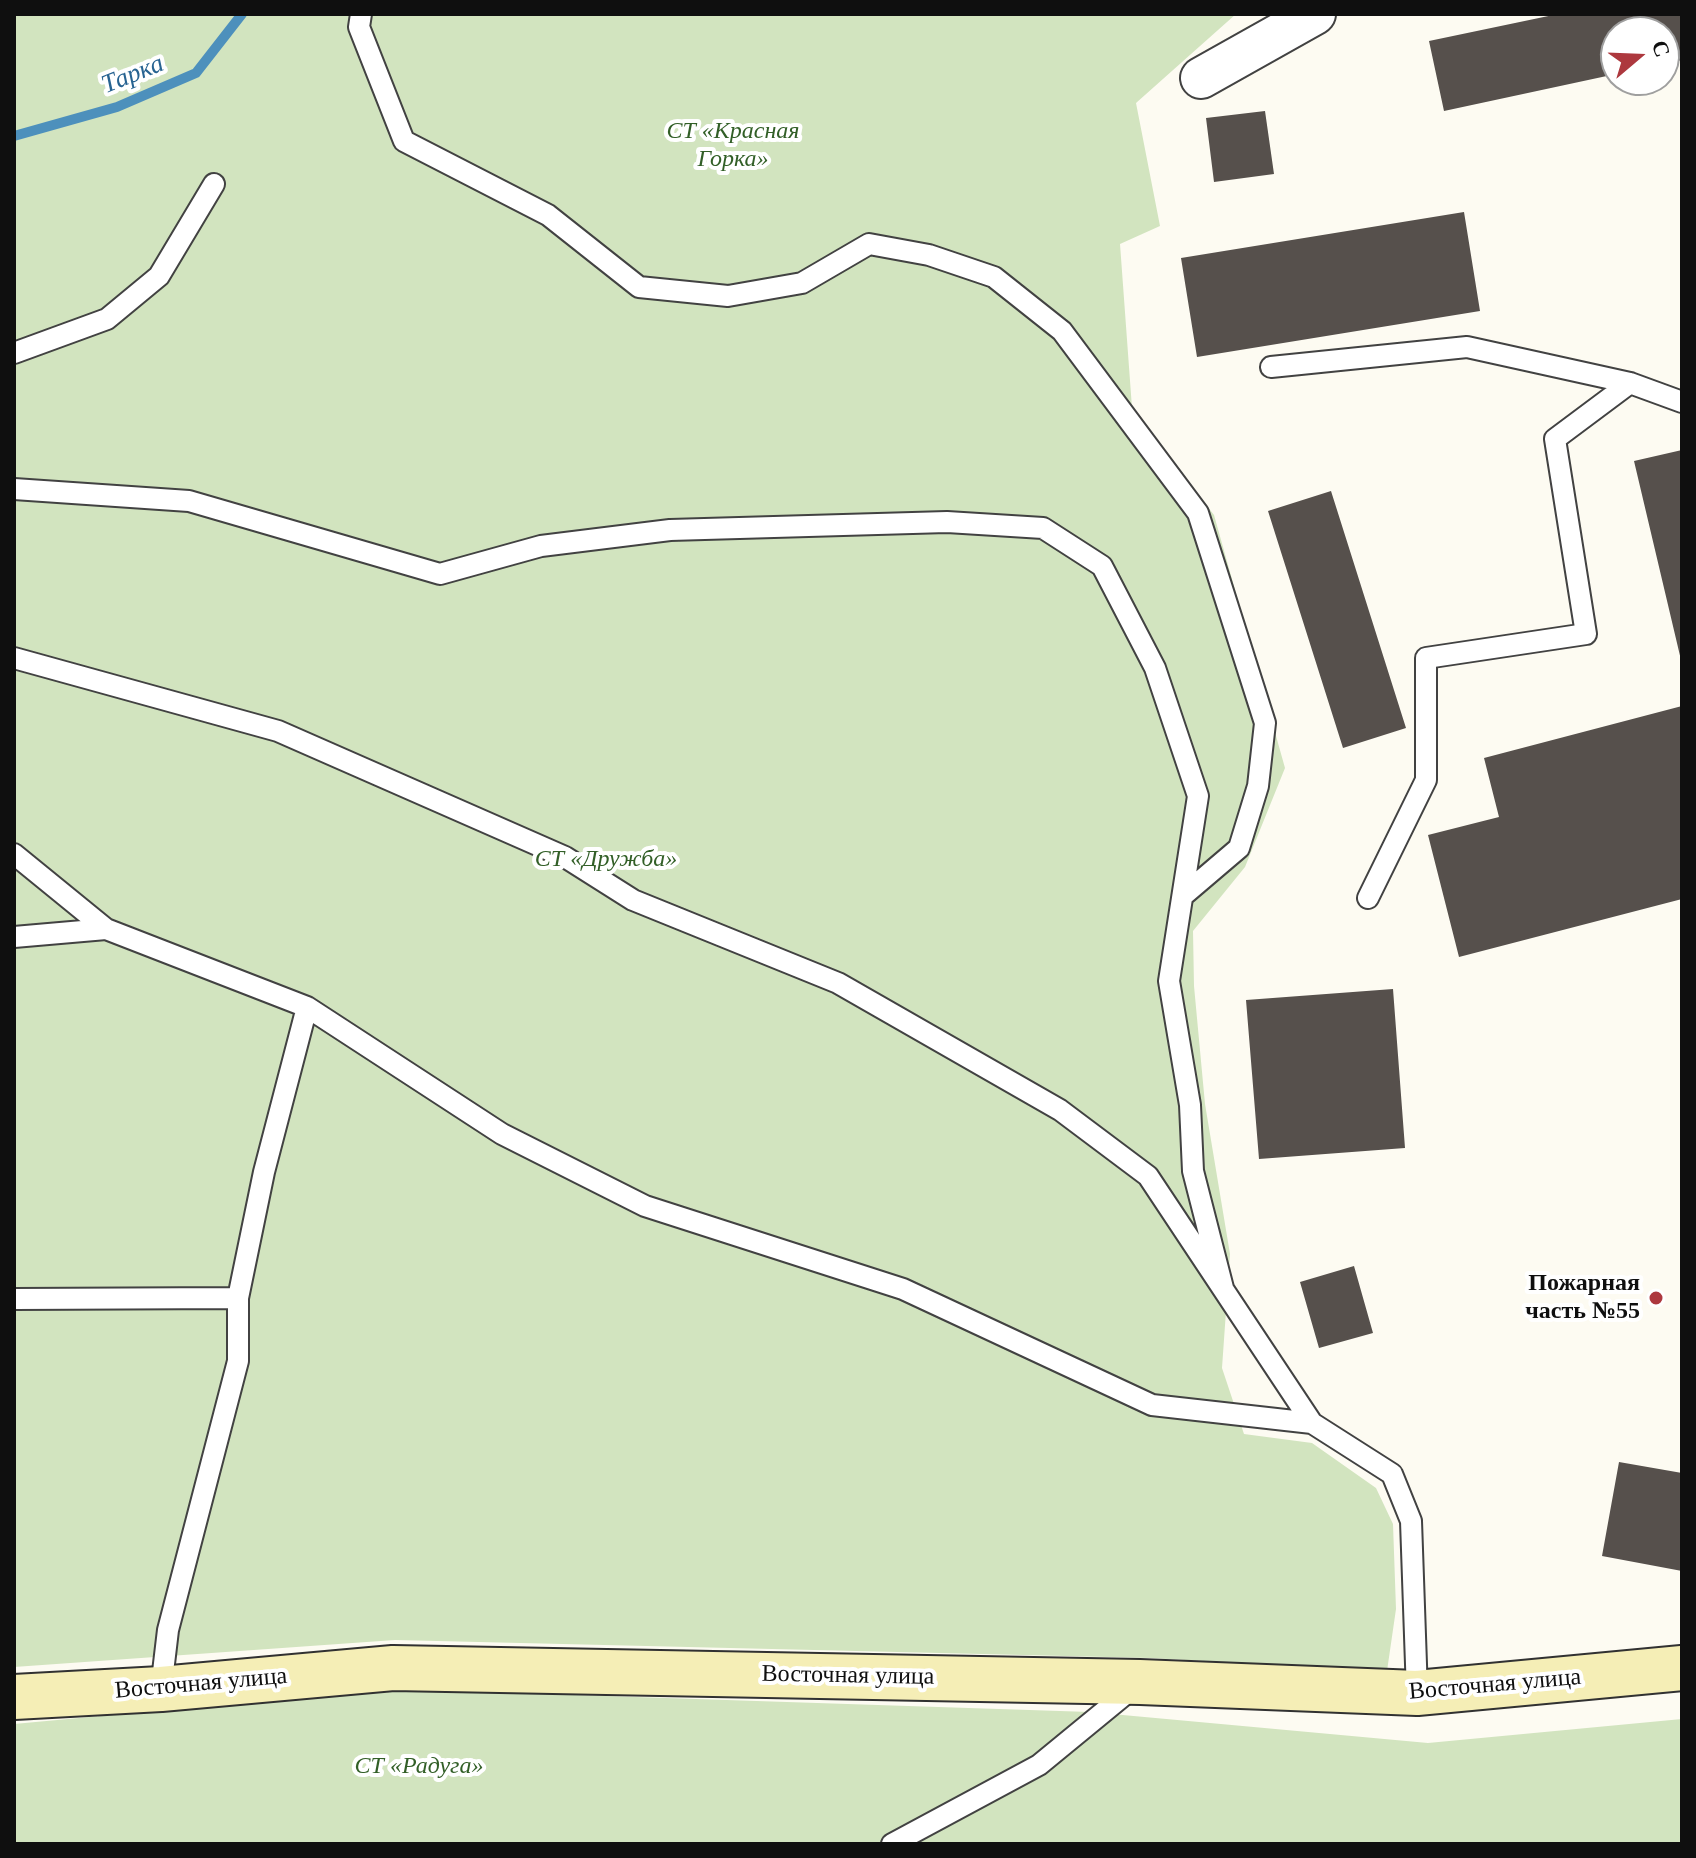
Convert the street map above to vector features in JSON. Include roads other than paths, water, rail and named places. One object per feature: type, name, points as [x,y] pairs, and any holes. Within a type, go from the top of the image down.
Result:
[{"type":"street","points":[[1201,78],[1315,14]]},
{"type":"street","name":"Восточная улица","points":[[14,1697],[161,1689],[393,1668],[1140,1682],[1417,1693],[1682,1668]]},
{"type":"lane","points":[[361,14],[359,27],[404,141],[548,215],[639,287],[728,296],[802,283],[869,244],[929,255],[994,277],[1062,331],[1198,513],[1265,723],[1258,786],[1239,848],[1185,894]]},
{"type":"lane","points":[[14,353],[107,319],[159,276],[214,184]]},
{"type":"lane","points":[[1271,367],[1467,347],[1630,383],[1682,402]]},
{"type":"lane","points":[[1368,898],[1426,780],[1426,658],[1586,634],[1555,439],[1630,383]]},
{"type":"lane","points":[[14,489],[189,501],[440,574],[541,546],[670,530],[947,522],[1043,528],[1102,566],[1155,668],[1198,796],[1169,981],[1190,1105],[1193,1171],[1223,1288]]},
{"type":"lane","points":[[14,658],[278,731],[565,857],[633,900],[838,983],[1060,1110],[1148,1176],[1312,1423],[1392,1474],[1411,1521],[1417,1693]]},
{"type":"lane","points":[[14,854],[106,929],[307,1007],[502,1134],[645,1206],[903,1289],[1152,1405],[1312,1423]]},
{"type":"lane","points":[[14,937],[106,929]]},
{"type":"lane","points":[[161,1689],[168,1630],[238,1361],[238,1298],[264,1172],[307,1007]]},
{"type":"lane","points":[[14,1299],[238,1298]]},
{"type":"lane","points":[[892,1844],[1039,1765],[1140,1682]]},
{"type":"waterway","name":"Тарка","points":[[14,136],[117,107],[196,73],[242,14]]},
{"type":"place","name":"Пожарная часть №55","points":[[1656,1298]]},
{"type":"park label","name":"СТ «Красная Горка»","points":[[733,146]]},
{"type":"park label","name":"СТ «Дружба»","points":[[606,860]]},
{"type":"park label","name":"СТ «Радуга»","points":[[419,1767]]}]
